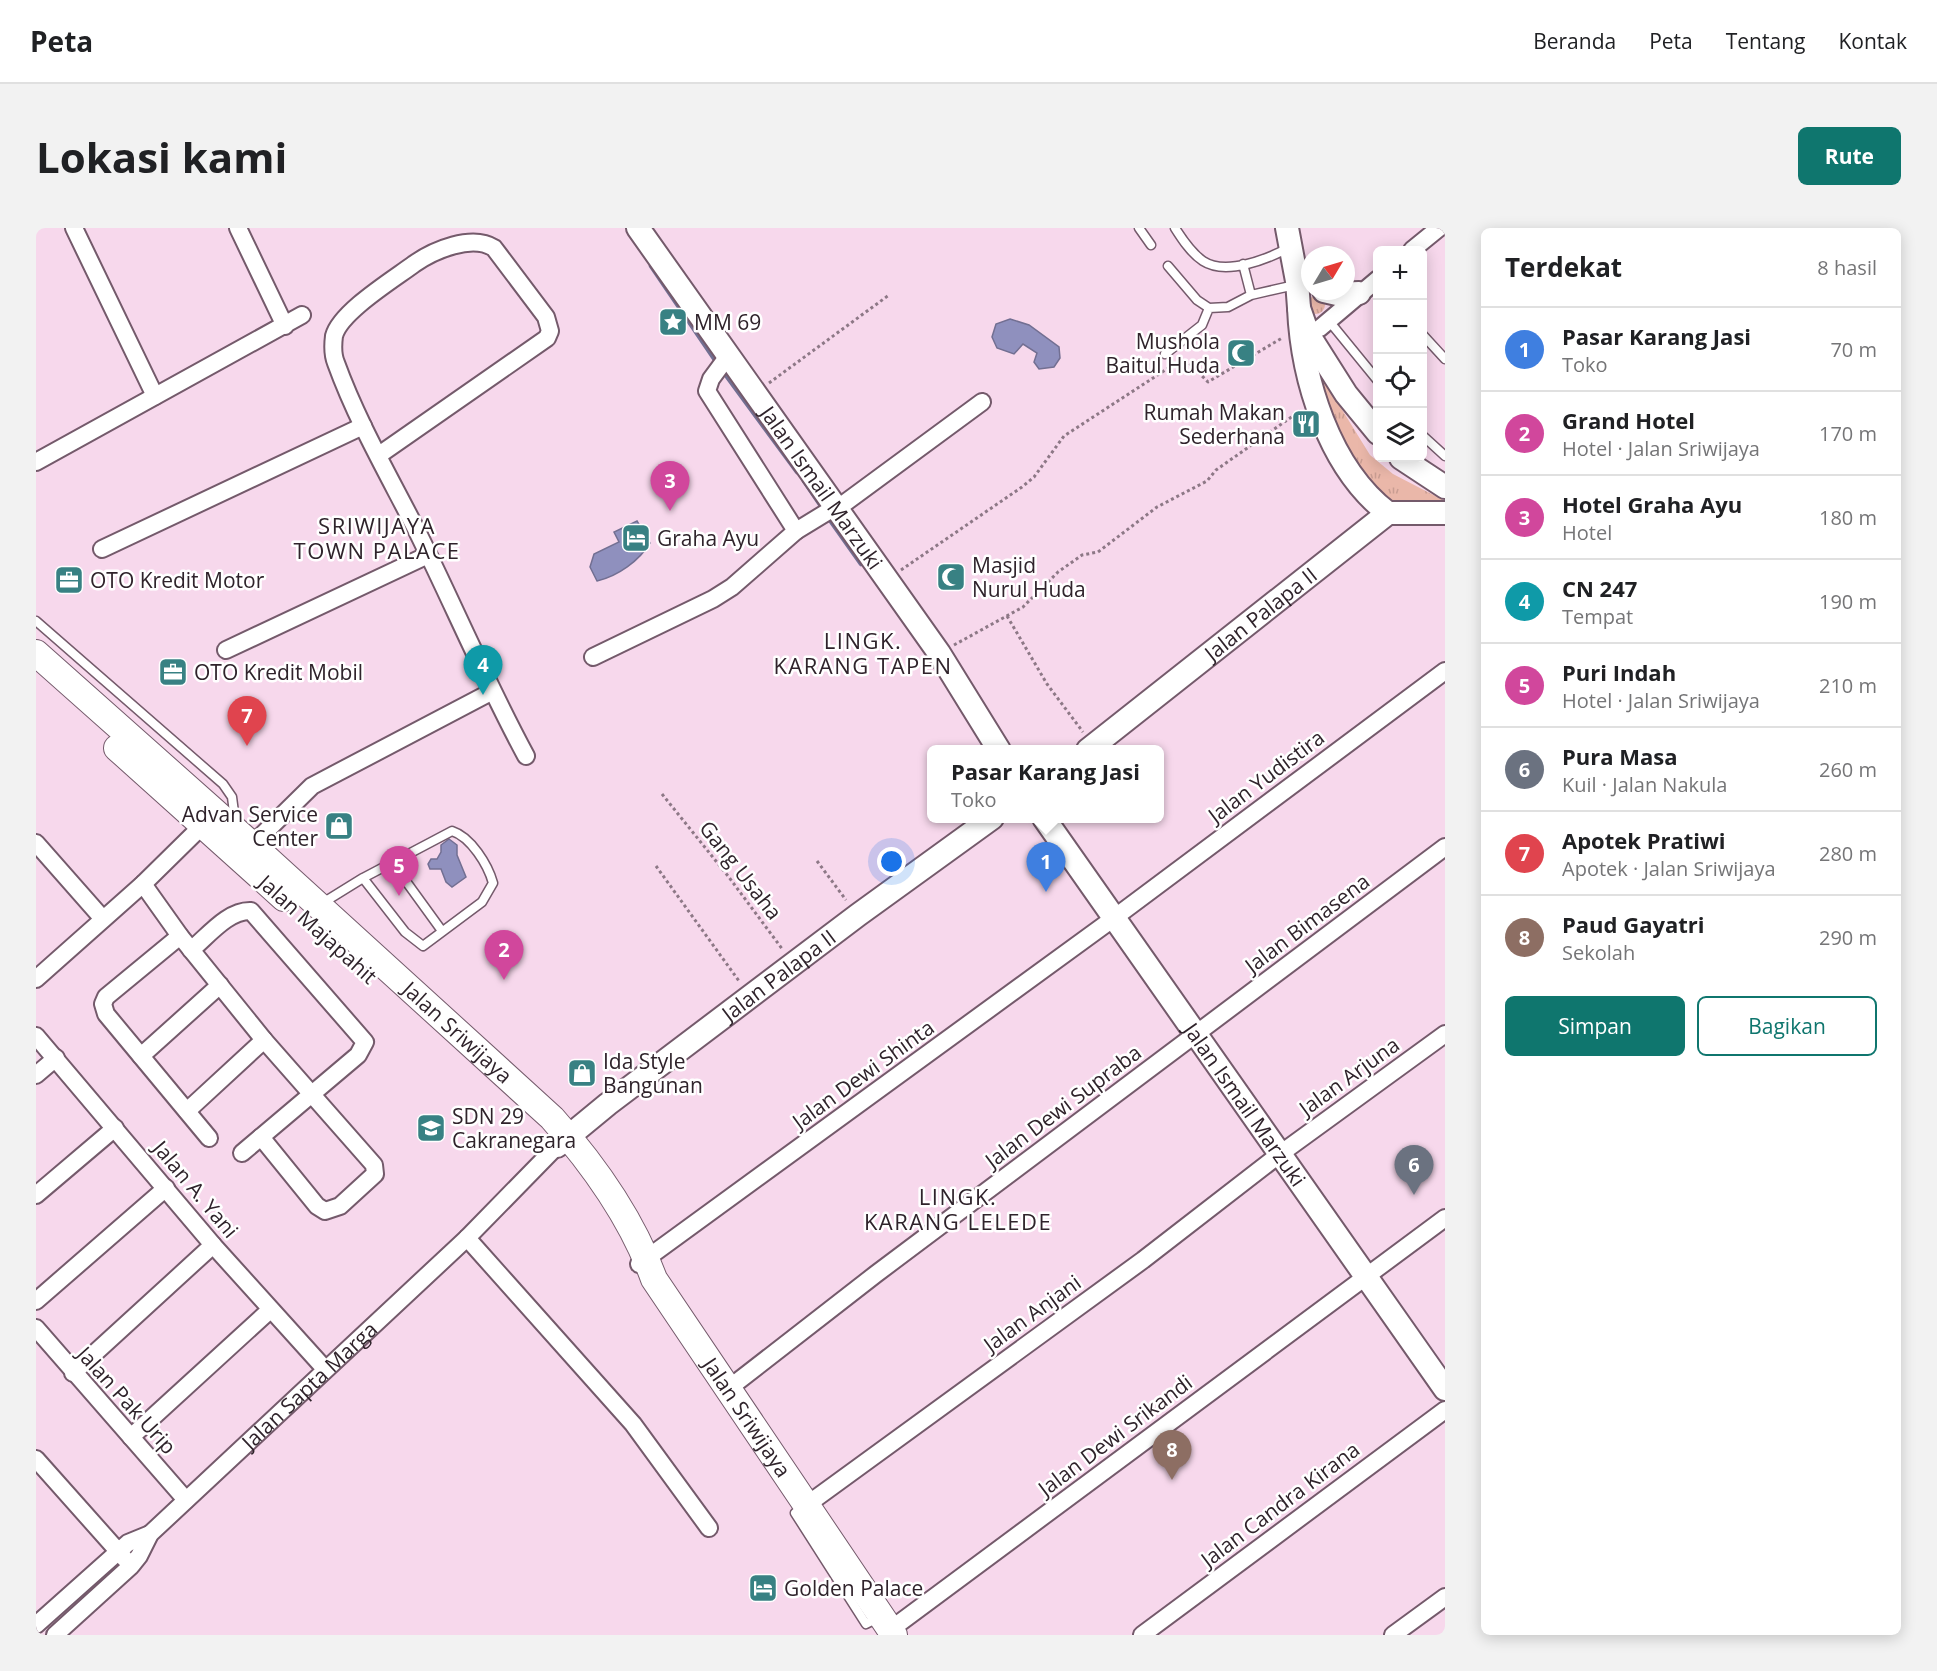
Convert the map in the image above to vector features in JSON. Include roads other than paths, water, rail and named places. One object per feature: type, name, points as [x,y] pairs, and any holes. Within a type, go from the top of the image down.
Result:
[{"type":"main road","name":"Jalan Sriwijaya","points":[[36,653],[83,706],[244,838],[552,1118],[562,1141]]},
{"type":"main road","name":"Jalan Majapahit","points":[[36,676],[83,706],[203,825],[562,1141],[646,1267]]},
{"type":"main road","name":"Jalan Sriwijaya","points":[[646,1267],[808,1504],[888,1627]]},
{"type":"street","points":[[74,228],[155,396]]},
{"type":"street","points":[[238,228],[285,326]]},
{"type":"street","name":"Jalan Ismail Marzuki","points":[[638,228],[725,359],[756,393],[829,512],[887,579],[939,653],[996,745]]},
{"type":"street","points":[[1417,246],[1439,228]]},
{"type":"street","points":[[1289,238],[1301,281]]},
{"type":"street","points":[[379,455],[547,338],[549,324],[494,248],[487,244],[478,242],[430,252],[354,310],[337,328],[334,338],[335,361],[363,426],[428,555],[491,692],[526,756]]},
{"type":"street","points":[[1302,326],[1329,321],[1372,284]]},
{"type":"street","points":[[1355,289],[1372,284]]},
{"type":"street","points":[[1301,300],[1302,326],[1316,400],[1345,463],[1362,489],[1388,513],[1445,513]]},
{"type":"street","points":[[36,462],[302,315]]},
{"type":"street","points":[[1302,326],[1333,375],[1373,428]]},
{"type":"street","points":[[725,359],[711,379],[707,391],[796,531]]},
{"type":"street","points":[[593,657],[713,599],[732,587],[796,531],[829,512],[982,402]]},
{"type":"street","points":[[102,549],[363,426]]},
{"type":"street","points":[[1407,462],[1445,487]]},
{"type":"street","name":"Jalan Palapa II","points":[[1094,745],[1388,513]]},
{"type":"street","points":[[226,650],[428,555]]},
{"type":"street","name":"Jalan Yudistira","points":[[1114,918],[1445,671]]},
{"type":"street","points":[[244,838],[312,786],[491,692]]},
{"type":"street","name":"Jalan Palapa II","points":[[562,1141],[795,966],[858,915],[986,823]]},
{"type":"street","name":"Jalan Ismail Marzuki","points":[[1047,823],[1445,1389]]},
{"type":"street","points":[[36,979],[143,884],[203,825]]},
{"type":"street","points":[[36,843],[103,919]]},
{"type":"street","name":"Jalan Bimasena","points":[[1196,1034],[1445,847]]},
{"type":"street","points":[[143,884],[180,936],[264,1040],[374,1165],[375,1174],[340,1206],[325,1211],[317,1206],[261,1137]]},
{"type":"street","points":[[192,950],[230,916],[250,911],[360,1033],[365,1042],[364,1048],[242,1153]]},
{"type":"street","name":"Jalan Dewi Shinta","points":[[646,1267],[1114,918]]},
{"type":"street","points":[[180,936],[106,998],[103,1004],[106,1014],[209,1138]]},
{"type":"street","points":[[141,1056],[220,985]]},
{"type":"street","name":"Jalan Dewi Supraba","points":[[728,1389],[876,1274],[1196,1034]]},
{"type":"street","name":"Jalan Arjuna","points":[[1280,1154],[1445,1034]]},
{"type":"street","name":"Jalan A. Yani","points":[[36,1036],[213,1245],[325,1369]]},
{"type":"street","points":[[187,1111],[264,1040]]},
{"type":"street","points":[[36,1075],[56,1058]]},
{"type":"street","points":[[36,1195],[115,1128]]},
{"type":"street","name":"Jalan Sapta Marga","points":[[55,1635],[131,1566],[150,1534],[466,1238],[562,1141]]},
{"type":"street","name":"Jalan Anjani","points":[[808,1504],[1143,1260],[1280,1154]]},
{"type":"street","points":[[36,1301],[166,1188]]},
{"type":"street","name":"Jalan Dewi Srikandi","points":[[888,1627],[1445,1218]]},
{"type":"street","points":[[466,1238],[633,1424],[709,1527]]},
{"type":"street","points":[[73,1373],[213,1245]]},
{"type":"street","points":[[130,1437],[270,1310]]},
{"type":"street","name":"Jalan Pak Urip","points":[[36,1329],[186,1500]]},
{"type":"street","name":"Jalan Candra Kirana","points":[[1142,1635],[1445,1410]]},
{"type":"street","points":[[36,1459],[131,1566]]},
{"type":"street","points":[[36,1625],[128,1544],[150,1534]]},
{"type":"street","points":[[1393,1635],[1445,1597]]},
{"type":"lane","points":[[1139,228],[1151,245]]},
{"type":"lane","points":[[1175,228],[1186,244],[1203,261],[1219,266],[1265,260],[1289,238]]},
{"type":"lane","points":[[1243,264],[1251,295]]},
{"type":"lane","points":[[1168,266],[1197,300],[1209,308],[1228,307],[1251,295],[1301,281]]},
{"type":"lane","points":[[1165,354],[1202,325],[1209,308]]},
{"type":"lane","points":[[1329,321],[1373,376]]},
{"type":"lane","points":[[1427,339],[1445,359]]},
{"type":"lane","points":[[1427,440],[1445,456]]},
{"type":"lane","points":[[36,621],[223,784],[232,797],[244,838]]},
{"type":"lane","points":[[318,906],[363,878],[452,831],[468,843],[489,870],[493,883],[482,902],[423,946],[405,932],[363,878]]},
{"type":"lane","points":[[392,862],[442,931]]},
{"type":"water","points":[[1010,319],[1029,325],[1059,347],[1060,358],[1054,367],[1039,369],[1034,362],[1037,353],[1023,344],[1014,354],[997,348],[992,337],[996,324]]},
{"type":"water","points":[[637,521],[650,543],[627,567],[597,581],[590,567],[594,554],[619,542],[614,532]]},
{"type":"water","points":[[449,839],[457,845],[457,855],[466,877],[452,887],[446,882],[441,869],[430,869],[428,864],[431,859],[437,859],[441,852],[441,845]]},
{"type":"waterway","points":[[651,266],[717,363]]},
{"type":"waterway","points":[[722,370],[797,472]]},
{"type":"waterway","points":[[804,481],[823,509]]},
{"type":"waterway","points":[[827,516],[861,564]]},
{"type":"place","name":"MM 69","points":[[673,322]]},
{"type":"place","name":"Mushola Baitul Huda","points":[[1241,353]]},
{"type":"place","name":"Rumah Makan Sederhana","points":[[1306,424]]},
{"type":"place","name":"Hotel Graha Ayu","points":[[670,511]]},
{"type":"place","name":"Graha Ayu","points":[[636,538]]},
{"type":"place","name":"Masjid Nurul Huda","points":[[951,577]]},
{"type":"place","name":"OTO Kredit Motor","points":[[69,580]]},
{"type":"place","name":"OTO Kredit Mobil","points":[[173,672]]},
{"type":"place","name":"CN 247","points":[[483,695]]},
{"type":"place","name":"Apotek Pratiwi","points":[[247,746]]},
{"type":"place","name":"Advan Service Center","points":[[339,826]]},
{"type":"place","name":"Pasar Karang Jasi","points":[[1046,892]]},
{"type":"place","name":"Puri Indah","points":[[399,896]]},
{"type":"place","name":"Grand Hotel","points":[[504,980]]},
{"type":"place","name":"Ida Style Bangunan","points":[[582,1073]]},
{"type":"place","name":"SDN 29 Cakranegara","points":[[431,1128]]},
{"type":"place","name":"Pura Masa","points":[[1414,1195]]},
{"type":"place","name":"Paud Gayatri","points":[[1172,1480]]},
{"type":"place","name":"Golden Palace","points":[[763,1588]]},
{"type":"district","name":"SRIWIJAYA TOWN PALACE","points":[[377,538]]},
{"type":"district","name":"LINGK. KARANG TAPEN","points":[[863,653]]},
{"type":"district","name":"LINGK. KARANG LELEDE","points":[[958,1208]]}]
